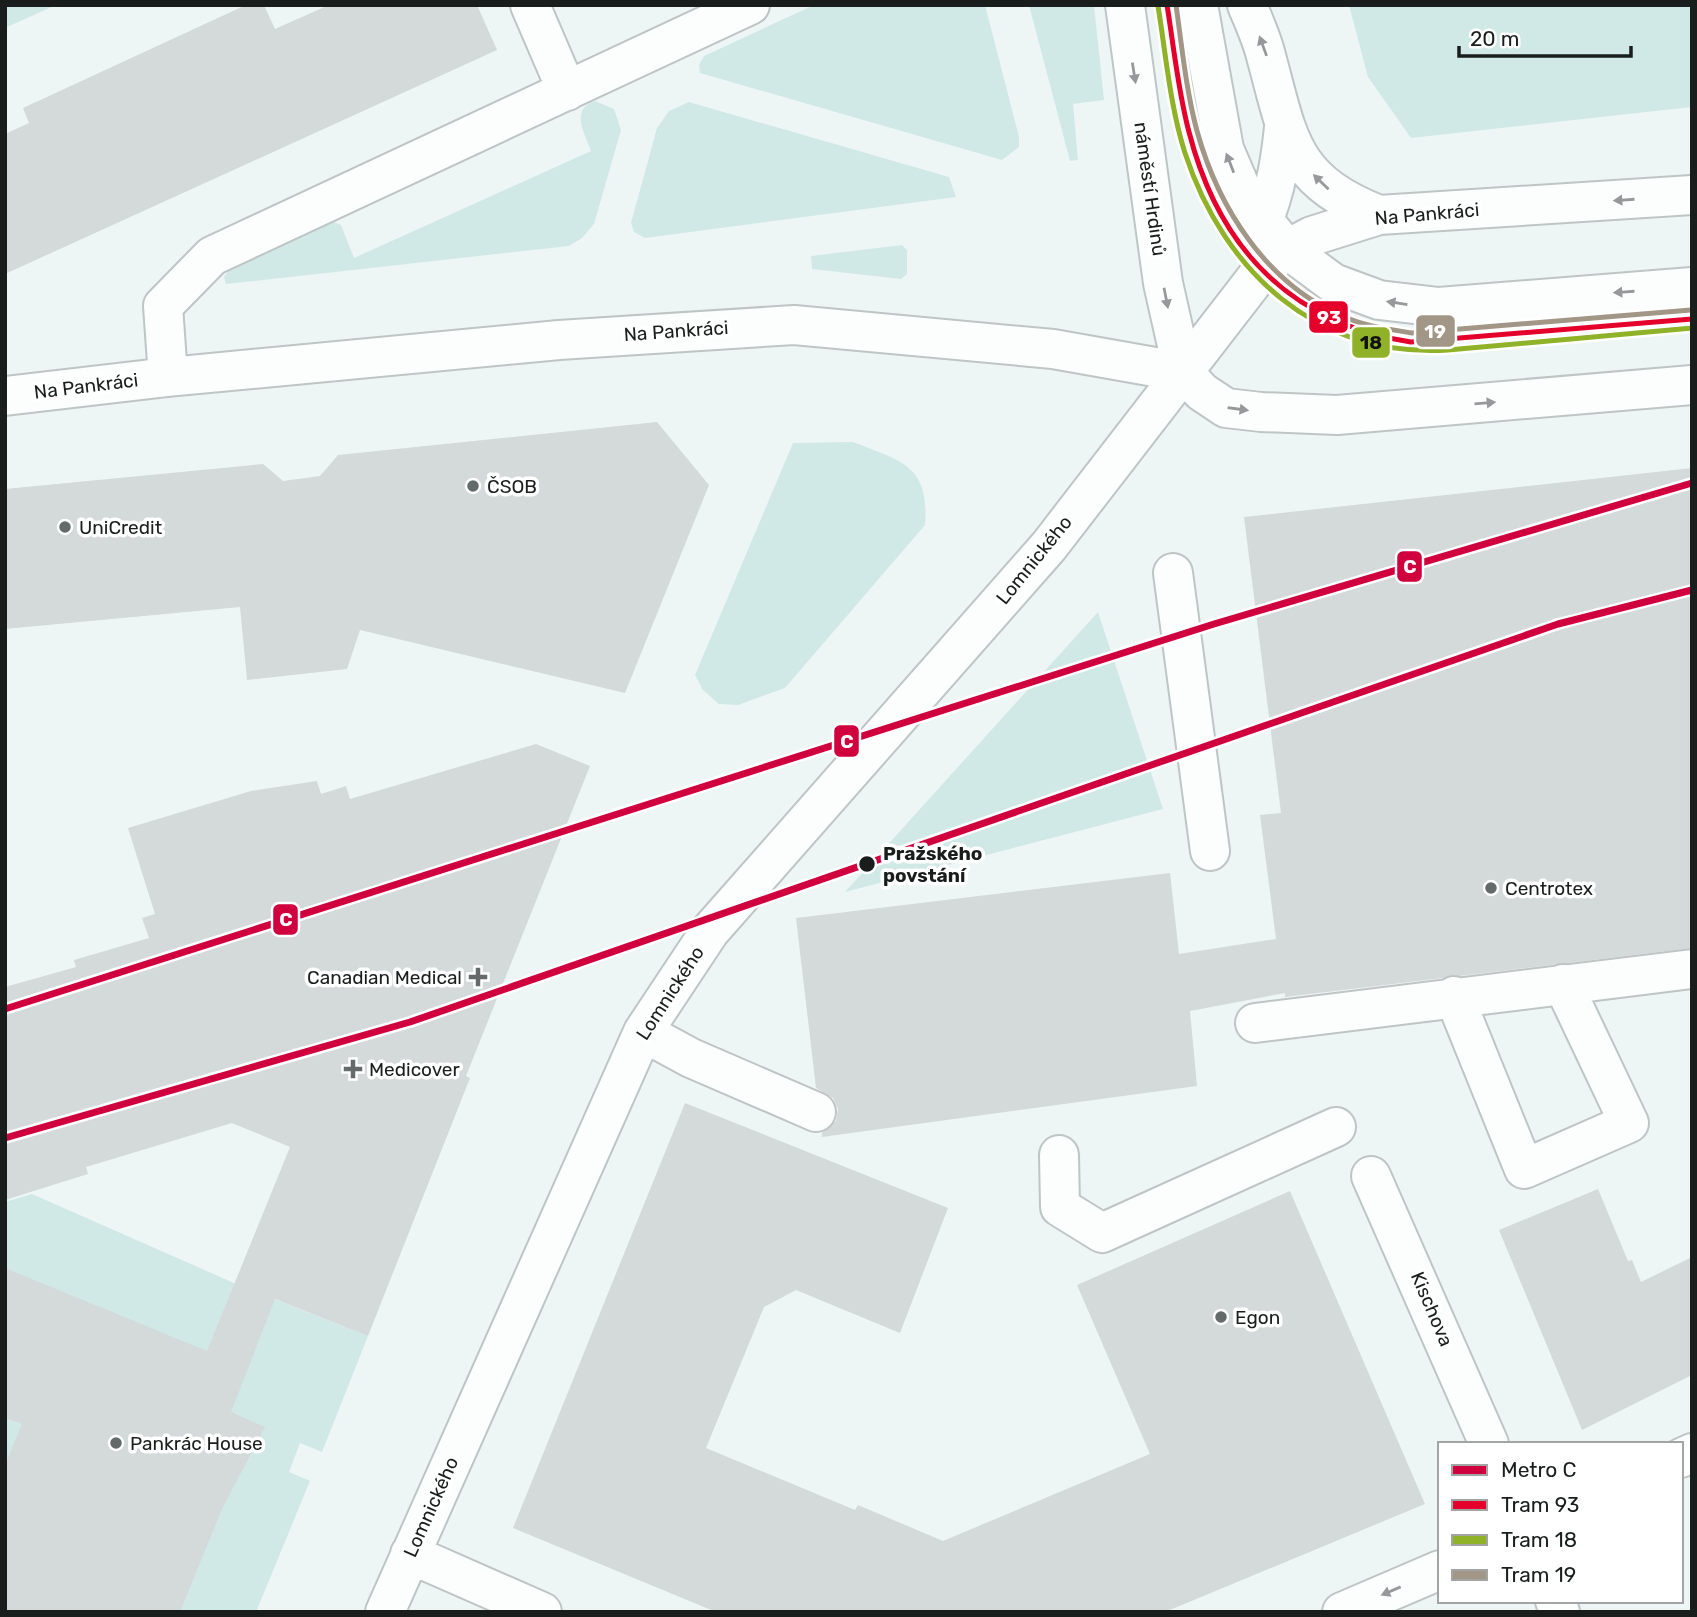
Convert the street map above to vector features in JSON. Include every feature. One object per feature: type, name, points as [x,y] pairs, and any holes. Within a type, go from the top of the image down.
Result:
[{"type":"street","points":[[530,5],[567,92]]},
{"type":"street","points":[[168,377],[163,306],[212,256],[751,5]]},
{"type":"street","name":"náměstí Hrdinů","points":[[1125,5],[1163,283],[1183,372]]},
{"type":"street","points":[[1198,5],[1224,149],[1245,198],[1275,236],[1318,273],[1354,293],[1408,305],[1440,307],[1692,287]]},
{"type":"street","points":[[1247,5],[1266,54],[1284,127],[1301,160],[1331,192],[1379,215]]},
{"type":"street","name":"Lomnického","points":[[385,1612],[643,1032],[710,931],[1049,546],[1183,372],[1275,236],[1284,127]]},
{"type":"street","name":"Na Pankráci","points":[[1275,236],[1312,236],[1379,215],[1692,195]]},
{"type":"street","name":"Na Pankráci","points":[[5,396],[168,377],[594,337],[794,325],[1053,349],[1183,372]]},
{"type":"street","points":[[1183,372],[1202,392],[1226,408],[1337,415],[1692,385]]},
{"type":"street","points":[[1172,573],[1210,851]]},
{"type":"street","points":[[1255,1023],[1454,996],[1692,969]]},
{"type":"street","points":[[1454,996],[1524,1169],[1629,1123],[1563,984]]},
{"type":"street","points":[[643,1032],[691,1058],[816,1112]]},
{"type":"street","points":[[1059,1154],[1060,1208],[1102,1233],[1336,1127]]},
{"type":"street","name":"Kischova","points":[[1371,1176],[1488,1442]]},
{"type":"street","points":[[410,1554],[542,1612]]},
{"type":"street","points":[[1342,1612],[1438,1571]]},
{"type":"shaded area","points":[[5,5],[56,5],[5,28]]},
{"type":"shaded area","points":[[814,5],[985,5],[1019,137],[1019,147],[1002,160],[700,73],[699,65],[704,56]]},
{"type":"shaded area","points":[[1029,5],[1094,5],[1104,100],[1073,104],[1078,160],[1070,161]]},
{"type":"shaded area","points":[[1349,5],[1692,5],[1692,107],[1411,138],[1368,77]]},
{"type":"shaded area","points":[[595,101],[614,109],[621,130],[594,224],[582,238],[569,246],[226,284],[224,277],[230,269],[331,221],[341,225],[354,258],[591,151],[581,116],[587,105]]},
{"type":"shaded area","points":[[689,102],[949,177],[956,197],[645,238],[634,232],[631,223],[657,128],[669,111]]},
{"type":"shaded area","points":[[902,245],[907,250],[907,274],[901,279],[812,269],[811,256]]},
{"type":"shaded area","points":[[853,442],[898,461],[917,477],[923,489],[925,525],[785,688],[738,705],[719,704],[703,690],[695,675],[793,443]]},
{"type":"shaded area","points":[[1098,612],[1163,809],[845,892]]},
{"type":"shaded area","points":[[32,1194],[234,1283],[368,1336],[322,1452],[300,1443],[289,1472],[310,1481],[256,1612],[5,1612],[5,1202]]},
{"type":"building","points":[[246,5],[264,5],[275,29],[329,5],[477,5],[497,50],[5,274],[5,134],[29,123],[23,108]]},
{"type":"building","points":[[657,422],[709,485],[625,693],[360,630],[347,669],[247,680],[240,607],[5,629],[5,489],[263,464],[283,481],[320,476],[338,455]]},
{"type":"building","points":[[1692,468],[1692,948],[1285,997],[1285,993],[1190,1011],[1197,1086],[822,1137],[822,1133],[836,1121],[838,1109],[833,1098],[816,1088],[796,918],[1170,873],[1179,954],[1276,939],[1260,815],[1281,813],[1244,517]]},
{"type":"building","points":[[536,744],[590,766],[466,1076],[470,1078],[368,1336],[275,1299],[231,1412],[265,1427],[222,1509],[180,1612],[5,1612],[5,1465],[22,1424],[5,1418],[5,1268],[207,1351],[290,1147],[232,1123],[86,1167],[88,1174],[5,1200],[5,987],[76,967],[74,960],[149,938],[142,918],[155,914],[128,828],[251,791],[317,781],[321,794],[346,786],[350,799]]},
{"type":"building","points":[[685,1103],[948,1208],[900,1333],[796,1290],[764,1307],[706,1448],[855,1510],[858,1505],[943,1541],[1150,1454],[1077,1285],[1290,1191],[1425,1504],[1165,1612],[716,1612],[513,1528]]},
{"type":"building","points":[[1598,1189],[1628,1261],[1632,1260],[1641,1282],[1692,1257],[1692,1375],[1582,1430],[1499,1230]]},
{"type":"metro line","name":"C","points":[[5,1009],[1214,624],[1692,483]]},
{"type":"metro line","name":"C","points":[[5,1138],[410,1022],[1558,624],[1692,590]]},
{"type":"tram line","name":"93","points":[[1167,5],[1182,101],[1202,174],[1219,211],[1241,245],[1266,274],[1296,298],[1330,318],[1368,332],[1411,342],[1692,319]]},
{"type":"tram line","name":"19","points":[[1176,5],[1193,116],[1218,187],[1249,240],[1268,263],[1313,301],[1357,322],[1412,333],[1691,310]]},
{"type":"tram line","name":"18","points":[[1158,6],[1176,117],[1185,153],[1202,196],[1224,235],[1251,270],[1282,299],[1317,323],[1357,339],[1401,349],[1448,350],[1692,328]]},
{"type":"place","name":"ČSOB","points":[[473,486]]},
{"type":"place","name":"UniCredit","points":[[65,527]]},
{"type":"place","name":"Pražského povstání","points":[[867,864]]},
{"type":"place","name":"Centrotex","points":[[1491,888]]},
{"type":"place","name":"Canadian Medical","points":[[478,977]]},
{"type":"place","name":"Medicover","points":[[353,1069]]},
{"type":"place","name":"Egon","points":[[1221,1317]]},
{"type":"place","name":"Pankrác House","points":[[116,1443]]}]
